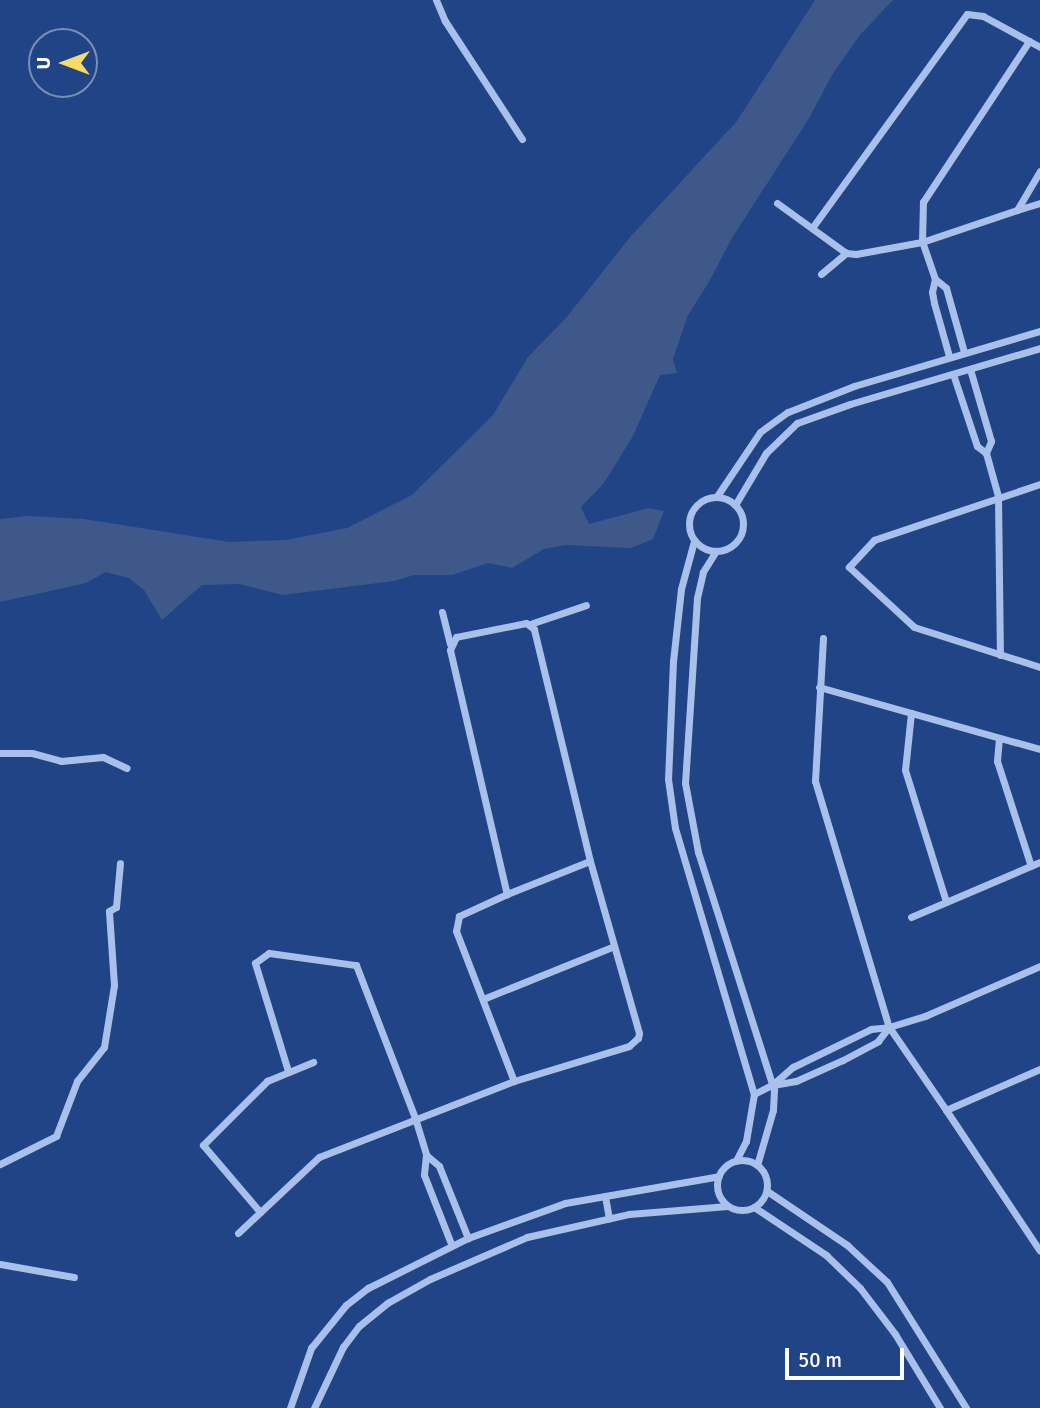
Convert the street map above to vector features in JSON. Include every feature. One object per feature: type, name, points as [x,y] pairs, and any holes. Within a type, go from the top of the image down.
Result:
[{"type":"street","points":[[436,0],[445,20],[522,139]]},
{"type":"street","points":[[812,228],[967,14],[983,16],[1040,47]]},
{"type":"street","points":[[964,352],[946,288],[935,279],[922,242],[923,202],[1029,41]]},
{"type":"street","points":[[1017,210],[1040,171]]},
{"type":"street","points":[[777,203],[846,253],[856,254],[922,242],[1040,204]]},
{"type":"street","points":[[821,274],[846,253]]},
{"type":"street","points":[[935,279],[932,292],[949,356]]},
{"type":"street","points":[[290,1408],[311,1348],[346,1305],[368,1288],[468,1238],[565,1203],[719,1176],[736,1161],[746,1141],[754,1094],[670,806],[668,779],[673,661],[681,589],[694,541],[688,526],[692,511],[702,500],[717,496],[760,432],[788,412],[820,398],[949,356],[1040,331]]},
{"type":"street","points":[[735,505],[766,453],[797,424],[850,404],[1040,348]]},
{"type":"street","points":[[970,369],[991,441],[986,453],[998,496],[1000,655]]},
{"type":"street","points":[[953,374],[976,446],[986,453]]},
{"type":"street","points":[[1040,484],[874,540],[849,567],[914,627],[1040,667]]},
{"type":"street","points":[[694,541],[716,551],[731,547],[741,536],[743,520],[735,505],[717,496]]},
{"type":"street","points":[[716,551],[703,572],[697,598],[684,774],[698,852],[772,1085],[773,1110],[757,1165]]},
{"type":"street","points":[[451,645],[456,636],[521,623],[530,624],[586,606]]},
{"type":"street","points":[[442,612],[507,894]]},
{"type":"street","points":[[238,1233],[319,1157],[514,1081],[635,1043],[639,1033],[590,861],[534,629],[530,624]]},
{"type":"street","points":[[823,638],[815,781],[889,1027],[1040,1251]]},
{"type":"street","points":[[819,687],[1040,749]]},
{"type":"street","points":[[911,713],[905,770],[946,902]]},
{"type":"street","points":[[999,738],[997,761],[1031,866]]},
{"type":"street","points":[[0,753],[32,753],[61,761],[103,757],[127,768]]},
{"type":"street","points":[[514,1081],[455,926],[459,916],[466,911],[590,861]]},
{"type":"street","points":[[911,917],[1040,862]]},
{"type":"street","points":[[0,1164],[56,1136],[77,1081],[104,1047],[114,974],[109,911],[116,907],[120,863]]},
{"type":"street","points":[[483,999],[614,946]]},
{"type":"street","points":[[288,1070],[255,963],[269,953],[356,965],[415,1118],[426,1155],[424,1175],[452,1246]]},
{"type":"street","points":[[754,1094],[772,1085],[793,1067],[871,1029],[889,1027],[925,1016],[1040,965]]},
{"type":"street","points":[[772,1085],[796,1081],[843,1060],[877,1041],[889,1027]]},
{"type":"street","points":[[260,1212],[204,1144],[267,1081],[288,1070],[313,1062]]},
{"type":"street","points":[[946,1110],[1040,1069]]},
{"type":"street","points":[[426,1155],[439,1166],[468,1238]]},
{"type":"street","points":[[314,1408],[343,1347],[359,1326],[389,1302],[442,1273],[527,1237],[609,1219],[728,1206],[741,1211],[754,1208],[767,1191],[766,1176],[757,1165],[736,1161]]},
{"type":"street","points":[[719,1176],[718,1190],[728,1206]]},
{"type":"street","points":[[767,1191],[847,1245],[887,1282],[967,1408]]},
{"type":"street","points":[[605,1196],[609,1219]]},
{"type":"street","points":[[754,1208],[826,1255],[860,1288],[895,1334],[940,1408]]},
{"type":"street","points":[[0,1264],[75,1277]]},
{"type":"water","points":[[815,0],[893,0],[859,36],[832,75],[808,120],[732,238],[688,315],[673,359],[677,373],[660,375],[633,436],[604,483],[581,507],[589,524],[649,508],[664,511],[653,539],[631,548],[566,545],[544,549],[512,568],[488,563],[452,575],[414,575],[394,581],[282,595],[239,584],[202,585],[162,620],[144,590],[129,578],[106,572],[86,583],[0,602],[0,519],[28,516],[84,519],[229,542],[286,540],[347,528],[412,495],[493,415],[528,357],[566,318],[631,236],[737,121]]}]
